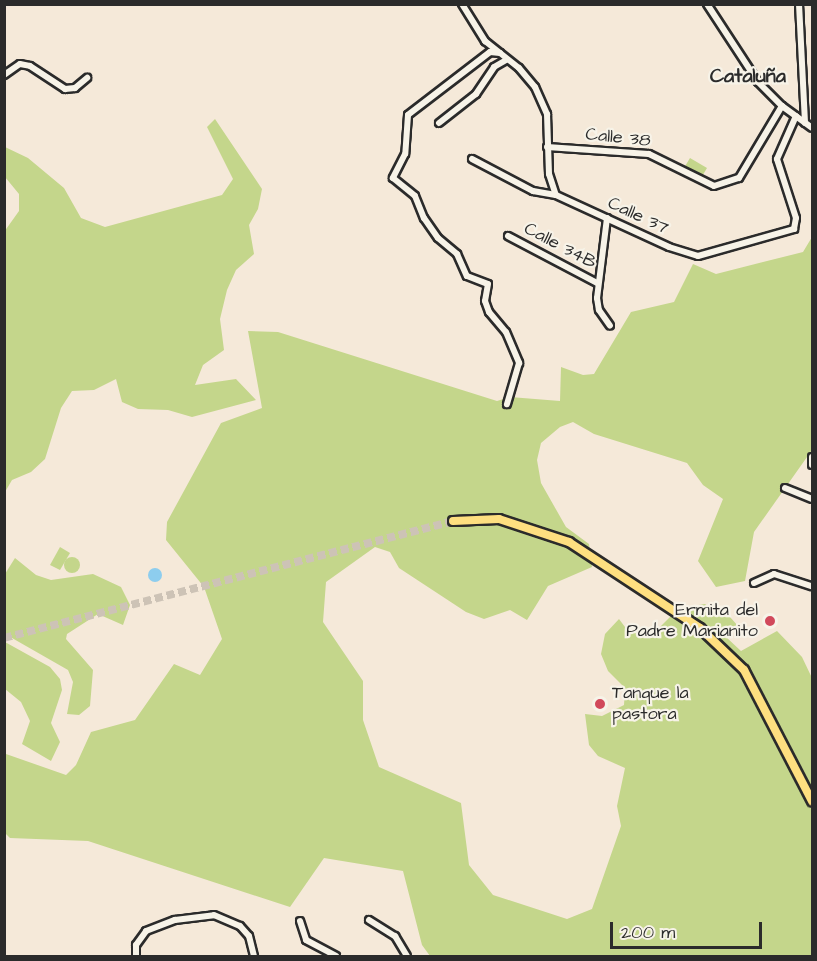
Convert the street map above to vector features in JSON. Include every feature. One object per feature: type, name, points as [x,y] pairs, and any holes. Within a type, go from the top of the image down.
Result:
[{"type":"main road","points":[[453,521],[499,519],[569,542],[700,628],[744,670],[813,801]]},
{"type":"street","points":[[462,4],[478,32],[506,60],[519,68],[535,87],[547,114],[547,147],[556,195]]},
{"type":"street","points":[[707,4],[735,51],[782,106],[813,128]]},
{"type":"street","points":[[799,4],[805,123]]},
{"type":"street","points":[[500,53],[490,52],[408,116],[405,154],[393,178],[415,196],[424,218],[438,238],[457,254],[467,276],[488,284],[485,301],[489,312],[506,332],[519,363],[507,404]]},
{"type":"street","points":[[439,123],[476,94],[494,67],[506,60]]},
{"type":"street","points":[[4,75],[20,64],[30,66],[65,89],[75,88],[87,78]]},
{"type":"street","name":"Calle 38","points":[[547,147],[649,154],[714,186],[739,178],[782,106]]},
{"type":"street","name":"Calle 37","points":[[472,159],[533,191],[556,195],[607,219],[698,256],[791,232],[796,225],[777,159],[796,116]]},
{"type":"street","points":[[607,219],[597,283],[599,310],[610,326]]},
{"type":"street","name":"Calle 34B","points":[[508,236],[597,283]]},
{"type":"street","points":[[813,457],[813,465]]},
{"type":"street","points":[[785,488],[813,499]]},
{"type":"street","points":[[754,583],[774,574],[813,586]]},
{"type":"street","points":[[136,957],[136,945],[146,931],[175,920],[214,915],[240,926],[249,936],[254,957]]},
{"type":"street","points":[[369,920],[395,936],[407,957]]},
{"type":"street","points":[[300,921],[306,940],[336,957]]},
{"type":"green space","points":[[215,119],[262,189],[258,209],[249,225],[254,254],[236,270],[227,290],[220,319],[224,350],[203,365],[195,385],[236,379],[256,400],[192,417],[168,410],[138,409],[122,402],[116,379],[94,390],[72,391],[61,408],[45,459],[31,472],[12,480],[5,492],[4,232],[19,211],[19,194],[5,177],[5,147],[28,158],[64,188],[81,218],[105,227],[222,195],[233,179],[207,127]]},
{"type":"green space","points":[[690,158],[707,168],[701,178],[684,168]]},
{"type":"green space","points":[[812,237],[812,450],[754,532],[745,581],[716,587],[698,561],[723,499],[703,485],[687,463],[594,434],[573,422],[560,427],[541,443],[537,460],[541,483],[566,527],[589,544],[592,567],[548,586],[527,620],[510,610],[484,619],[466,612],[399,568],[390,552],[375,547],[326,582],[323,622],[363,681],[363,720],[379,767],[461,803],[469,865],[493,895],[567,919],[592,909],[621,826],[617,806],[625,768],[598,756],[589,745],[585,714],[602,716],[624,705],[625,688],[608,671],[601,654],[605,634],[619,619],[628,631],[642,627],[654,633],[679,608],[705,604],[720,616],[730,617],[738,626],[726,637],[741,651],[777,631],[802,657],[812,678],[812,956],[430,956],[422,945],[403,871],[324,858],[290,907],[88,841],[10,838],[5,833],[6,754],[66,775],[76,765],[91,732],[135,720],[174,664],[200,675],[222,639],[204,587],[166,540],[167,522],[221,423],[262,408],[248,331],[278,332],[497,401],[510,397],[560,401],[561,367],[583,375],[594,374],[631,312],[674,302],[693,264],[716,274],[803,252]]},
{"type":"green space","points":[[60,547],[70,553],[60,570],[50,565]]},
{"type":"green space","points":[[69,557],[75,557],[80,565],[78,571],[69,573],[64,568],[64,562]]},
{"type":"green space","points":[[15,558],[36,575],[51,580],[93,574],[121,587],[130,605],[123,625],[98,614],[67,634],[66,639],[93,670],[90,706],[79,715],[67,714],[73,682],[68,670],[5,634],[5,574]]},
{"type":"green space","points":[[5,642],[50,667],[60,679],[62,690],[51,723],[60,742],[51,761],[22,744],[30,721],[21,702],[5,689]]},
{"type":"water","points":[[152,568],[158,568],[162,575],[158,582],[152,582],[148,578],[148,572]]},
{"type":"tunnel","points":[[4,638],[453,521]]},
{"type":"place","name":"Ermita del Padre Marianito","points":[[770,621]]},
{"type":"place","name":"Tanque la pastora","points":[[600,704]]},
{"type":"district","name":"Cataluña","points":[[748,76]]}]
